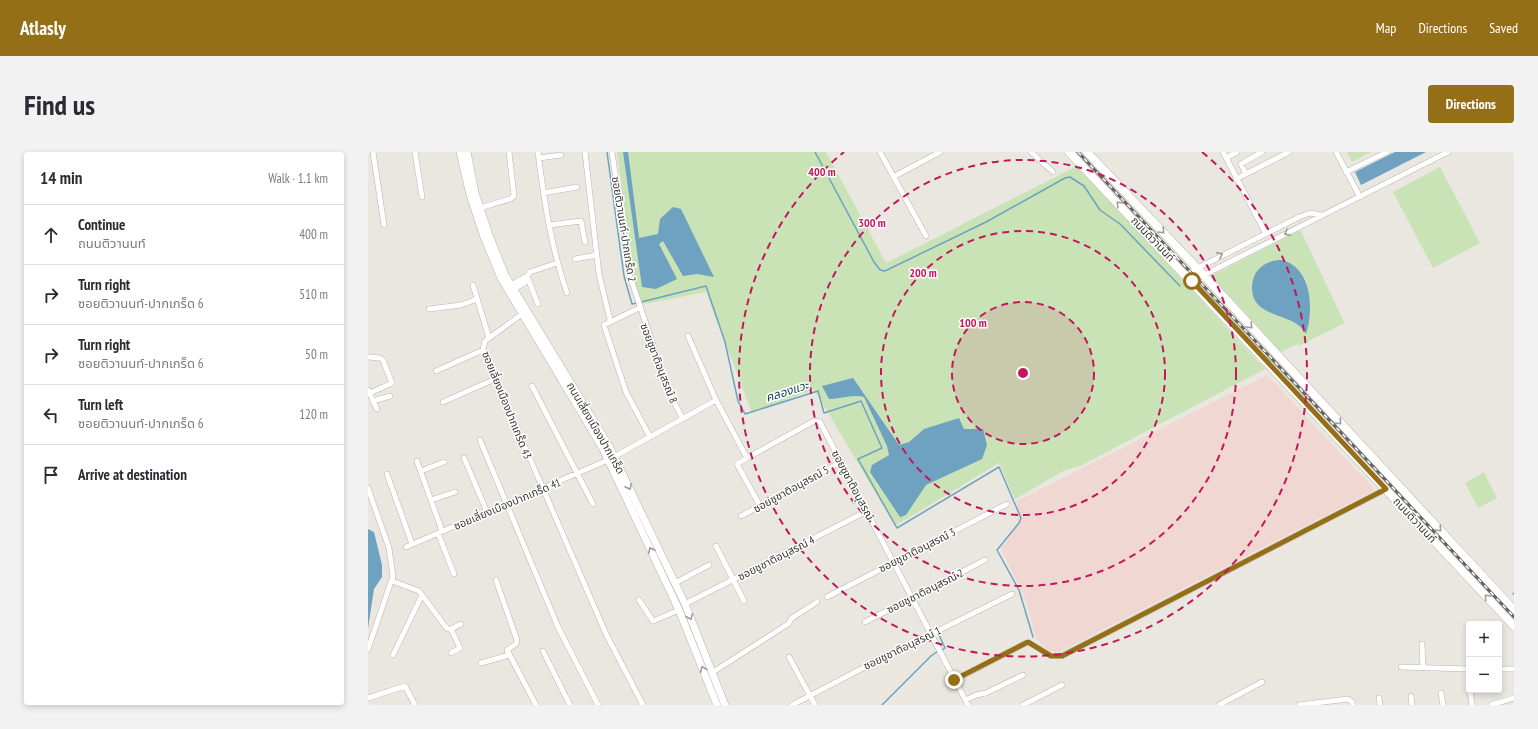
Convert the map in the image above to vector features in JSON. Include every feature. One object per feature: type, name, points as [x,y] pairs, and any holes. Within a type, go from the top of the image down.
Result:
[{"type":"main road","name":"ถนนเลี่ยงเมืองปากเกร็ด","points":[[460,152],[470,195],[484,237],[501,278],[611,459],[679,610],[717,705]]},
{"type":"main road","name":"ถนนเลี่ยงเมืองปากเกร็ด","points":[[467,152],[480,208],[489,235],[512,287],[611,459],[675,583],[685,604],[725,705]]},
{"type":"main road","name":"ถนนติวานนท์","points":[[1069,152],[1186,274],[1514,626]]},
{"type":"main road","name":"ถนนติวานนท์","points":[[1087,152],[1512,605]]},
{"type":"main road","points":[[1404,508],[1413,501]]},
{"type":"main road","points":[[1451,558],[1461,552]]},
{"type":"street","points":[[373,152],[384,224]]},
{"type":"street","points":[[415,152],[422,197]]},
{"type":"street","points":[[480,208],[505,201],[514,196],[508,152]]},
{"type":"street","points":[[538,152],[549,225],[557,263],[567,293]]},
{"type":"street","points":[[586,152],[599,274],[610,320]]},
{"type":"street","name":"ซอยติวานนท์-ปากเกร็ด 2","points":[[612,152],[630,276],[638,305]]},
{"type":"street","points":[[880,152],[926,236]]},
{"type":"street","points":[[893,177],[940,152]]},
{"type":"street","points":[[1031,152],[1052,172]]},
{"type":"street","points":[[1223,152],[1265,232]]},
{"type":"street","points":[[1226,158],[1237,152]]},
{"type":"street","points":[[1246,174],[1241,164],[1262,152]]},
{"type":"street","points":[[1236,179],[1289,152]]},
{"type":"street","points":[[1336,152],[1360,198]]},
{"type":"street","points":[[1346,172],[1387,152]]},
{"type":"street","points":[[1192,281],[1321,215],[1360,198],[1448,152]]},
{"type":"street","points":[[539,158],[561,155]]},
{"type":"street","points":[[543,193],[577,187]]},
{"type":"street","points":[[1186,274],[1196,267],[1265,232],[1310,213],[1321,215]]},
{"type":"street","points":[[549,225],[581,221],[585,242]]},
{"type":"street","points":[[1245,243],[1250,252]]},
{"type":"street","points":[[575,259],[597,255]]},
{"type":"street","points":[[538,304],[528,278],[530,272],[557,263]]},
{"type":"street","points":[[512,287],[528,278]]},
{"type":"street","points":[[472,285],[489,338]]},
{"type":"street","points":[[429,309],[461,305],[477,299]]},
{"type":"street","points":[[638,305],[610,320],[604,326],[626,392],[650,437]]},
{"type":"street","name":"ซอยชูชาติอนุสรณ์ 8","points":[[638,305],[669,392],[683,419]]},
{"type":"street","name":"ซอยเลี่ยงเมืองปากเกร็ด 43","points":[[522,314],[489,338],[484,343],[483,350],[606,634],[642,705]]},
{"type":"street","points":[[688,336],[702,372],[747,458],[737,464],[760,506]]},
{"type":"street","points":[[436,371],[483,350]]},
{"type":"street","points":[[368,357],[380,358],[383,360],[392,383],[369,392],[377,409]]},
{"type":"street","points":[[443,402],[495,379]]},
{"type":"street","points":[[532,386],[593,504]]},
{"type":"street","points":[[373,401],[390,396]]},
{"type":"street","name":"ซอยเลี่ยงเมืองปากเกร็ด 41","points":[[406,547],[611,459],[716,400]]},
{"type":"street","name":"ซอยชูชาติอนุสรณ์","points":[[747,458],[817,421],[841,462],[967,703]]},
{"type":"street","points":[[480,440],[508,503],[558,627],[598,705]]},
{"type":"street","points":[[464,458],[487,512]]},
{"type":"street","points":[[417,461],[454,574]]},
{"type":"street","points":[[421,471],[444,462]]},
{"type":"street","name":"ซอยชูชาติอนุสรณ์ 5","points":[[741,516],[841,462]]},
{"type":"street","points":[[387,474],[412,544]]},
{"type":"street","points":[[368,488],[390,548],[392,558],[392,581],[368,649]]},
{"type":"street","points":[[954,680],[1028,642],[1051,656],[1062,656],[1386,489]]},
{"type":"street","points":[[431,500],[455,492]]},
{"type":"street","name":"ซอยชูชาติอนุสรณ์ 3","points":[[826,597],[1007,504]]},
{"type":"street","name":"ซอยชูชาติอนุสรณ์ 4","points":[[685,604],[867,511]]},
{"type":"street","points":[[716,546],[744,601]]},
{"type":"street","name":"ซอยชูชาติอนุสรณ์ 2","points":[[865,622],[985,560]]},
{"type":"street","points":[[675,583],[709,565]]},
{"type":"street","points":[[496,580],[517,640],[516,644],[507,650],[536,705]]},
{"type":"street","points":[[392,581],[419,591],[444,626],[448,629],[461,624]]},
{"type":"street","name":"ซอยชูชาติอนุสรณ์ 1","points":[[792,705],[1012,594]]},
{"type":"street","points":[[393,655],[422,595]]},
{"type":"street","points":[[639,600],[653,621],[679,610]]},
{"type":"street","points":[[712,672],[788,624],[792,618],[817,602]]},
{"type":"street","points":[[451,629],[460,648],[451,653]]},
{"type":"street","points":[[1422,644],[1423,668]]},
{"type":"street","points":[[542,651],[570,705]]},
{"type":"street","points":[[481,663],[509,655]]},
{"type":"street","points":[[790,657],[815,705]]},
{"type":"street","points":[[1401,667],[1466,670]]},
{"type":"street","points":[[1502,669],[1514,668]]},
{"type":"street","points":[[967,703],[976,695],[986,693],[1022,675]]},
{"type":"street","points":[[1219,705],[1226,703],[1262,682]]},
{"type":"street","points":[[1023,705],[1062,685]]},
{"type":"street","points":[[368,698],[405,686],[415,705]]},
{"type":"street","points":[[1441,693],[1443,705]]},
{"type":"street","points":[[1470,693],[1472,705]]},
{"type":"street","points":[[1411,696],[1412,705]]},
{"type":"street","points":[[1379,698],[1380,705]]},
{"type":"street","points":[[1491,705],[1514,698]]},
{"type":"street","points":[[1299,705],[1320,704],[1348,699],[1353,705]]},
{"type":"shaded area","points":[[1267,375],[1375,490],[1059,652],[1049,651],[1036,638],[1026,600],[1001,549],[1018,525],[1017,501]]},
{"type":"green space","points":[[617,152],[826,152],[886,263],[1077,166],[1265,369],[1082,465],[1063,471],[1015,499],[999,463],[895,526],[814,389],[752,413],[706,292],[639,305],[634,285]]},
{"type":"green space","points":[[1347,152],[1371,152],[1352,162]]},
{"type":"green space","points":[[1440,167],[1480,243],[1433,268],[1393,192]]},
{"type":"green space","points":[[1298,231],[1301,231],[1344,322],[1343,324],[1298,346],[1297,344],[1281,352],[1211,276]]},
{"type":"green space","points":[[1484,472],[1497,498],[1478,508],[1465,483]]},
{"type":"water","points":[[623,152],[628,152],[639,238],[658,234],[660,219],[673,207],[681,209],[714,277],[697,274],[683,276],[663,241],[659,244],[677,279],[656,289],[642,287]]},
{"type":"water","points":[[1395,152],[1426,152],[1361,185],[1355,172]]},
{"type":"water","points":[[1282,260],[1292,264],[1300,271],[1305,280],[1310,302],[1310,313],[1306,334],[1301,327],[1293,322],[1259,306],[1254,299],[1252,283],[1257,271],[1267,263]]},
{"type":"water","points":[[853,378],[899,445],[909,442],[924,429],[959,418],[964,429],[983,429],[987,445],[982,459],[926,485],[906,515],[900,517],[870,472],[872,465],[889,455],[887,446],[864,397],[855,396],[829,399],[822,386]]},
{"type":"water","points":[[368,529],[374,532],[382,565],[382,577],[374,589],[368,628]]},
{"type":"waterway","name":"คลองแวะ","points":[[607,152],[624,276],[632,304],[637,303]]},
{"type":"waterway","points":[[815,152],[874,262],[880,270],[885,271],[986,222],[1065,178],[1070,177],[1084,186],[1100,210],[1120,224],[1180,286]]},
{"type":"waterway","name":"คลองแวะ","points":[[641,302],[706,286],[725,342],[738,401],[745,414],[818,391],[824,413],[861,401],[882,448],[858,459],[897,528],[999,467],[1021,518],[1019,523],[997,550],[1019,590],[1033,637]]},
{"type":"waterway","name":"คลองแวะ","points":[[939,635],[945,648],[942,650]]},
{"type":"waterway","name":"คลองแวะ","points":[[882,705],[931,656],[938,651]]},
{"type":"railway","points":[[1078,152],[1514,617]]},
{"type":"route","points":[[954,680],[1028,642],[1051,656],[1062,656],[1386,489],[1192,281]]}]
